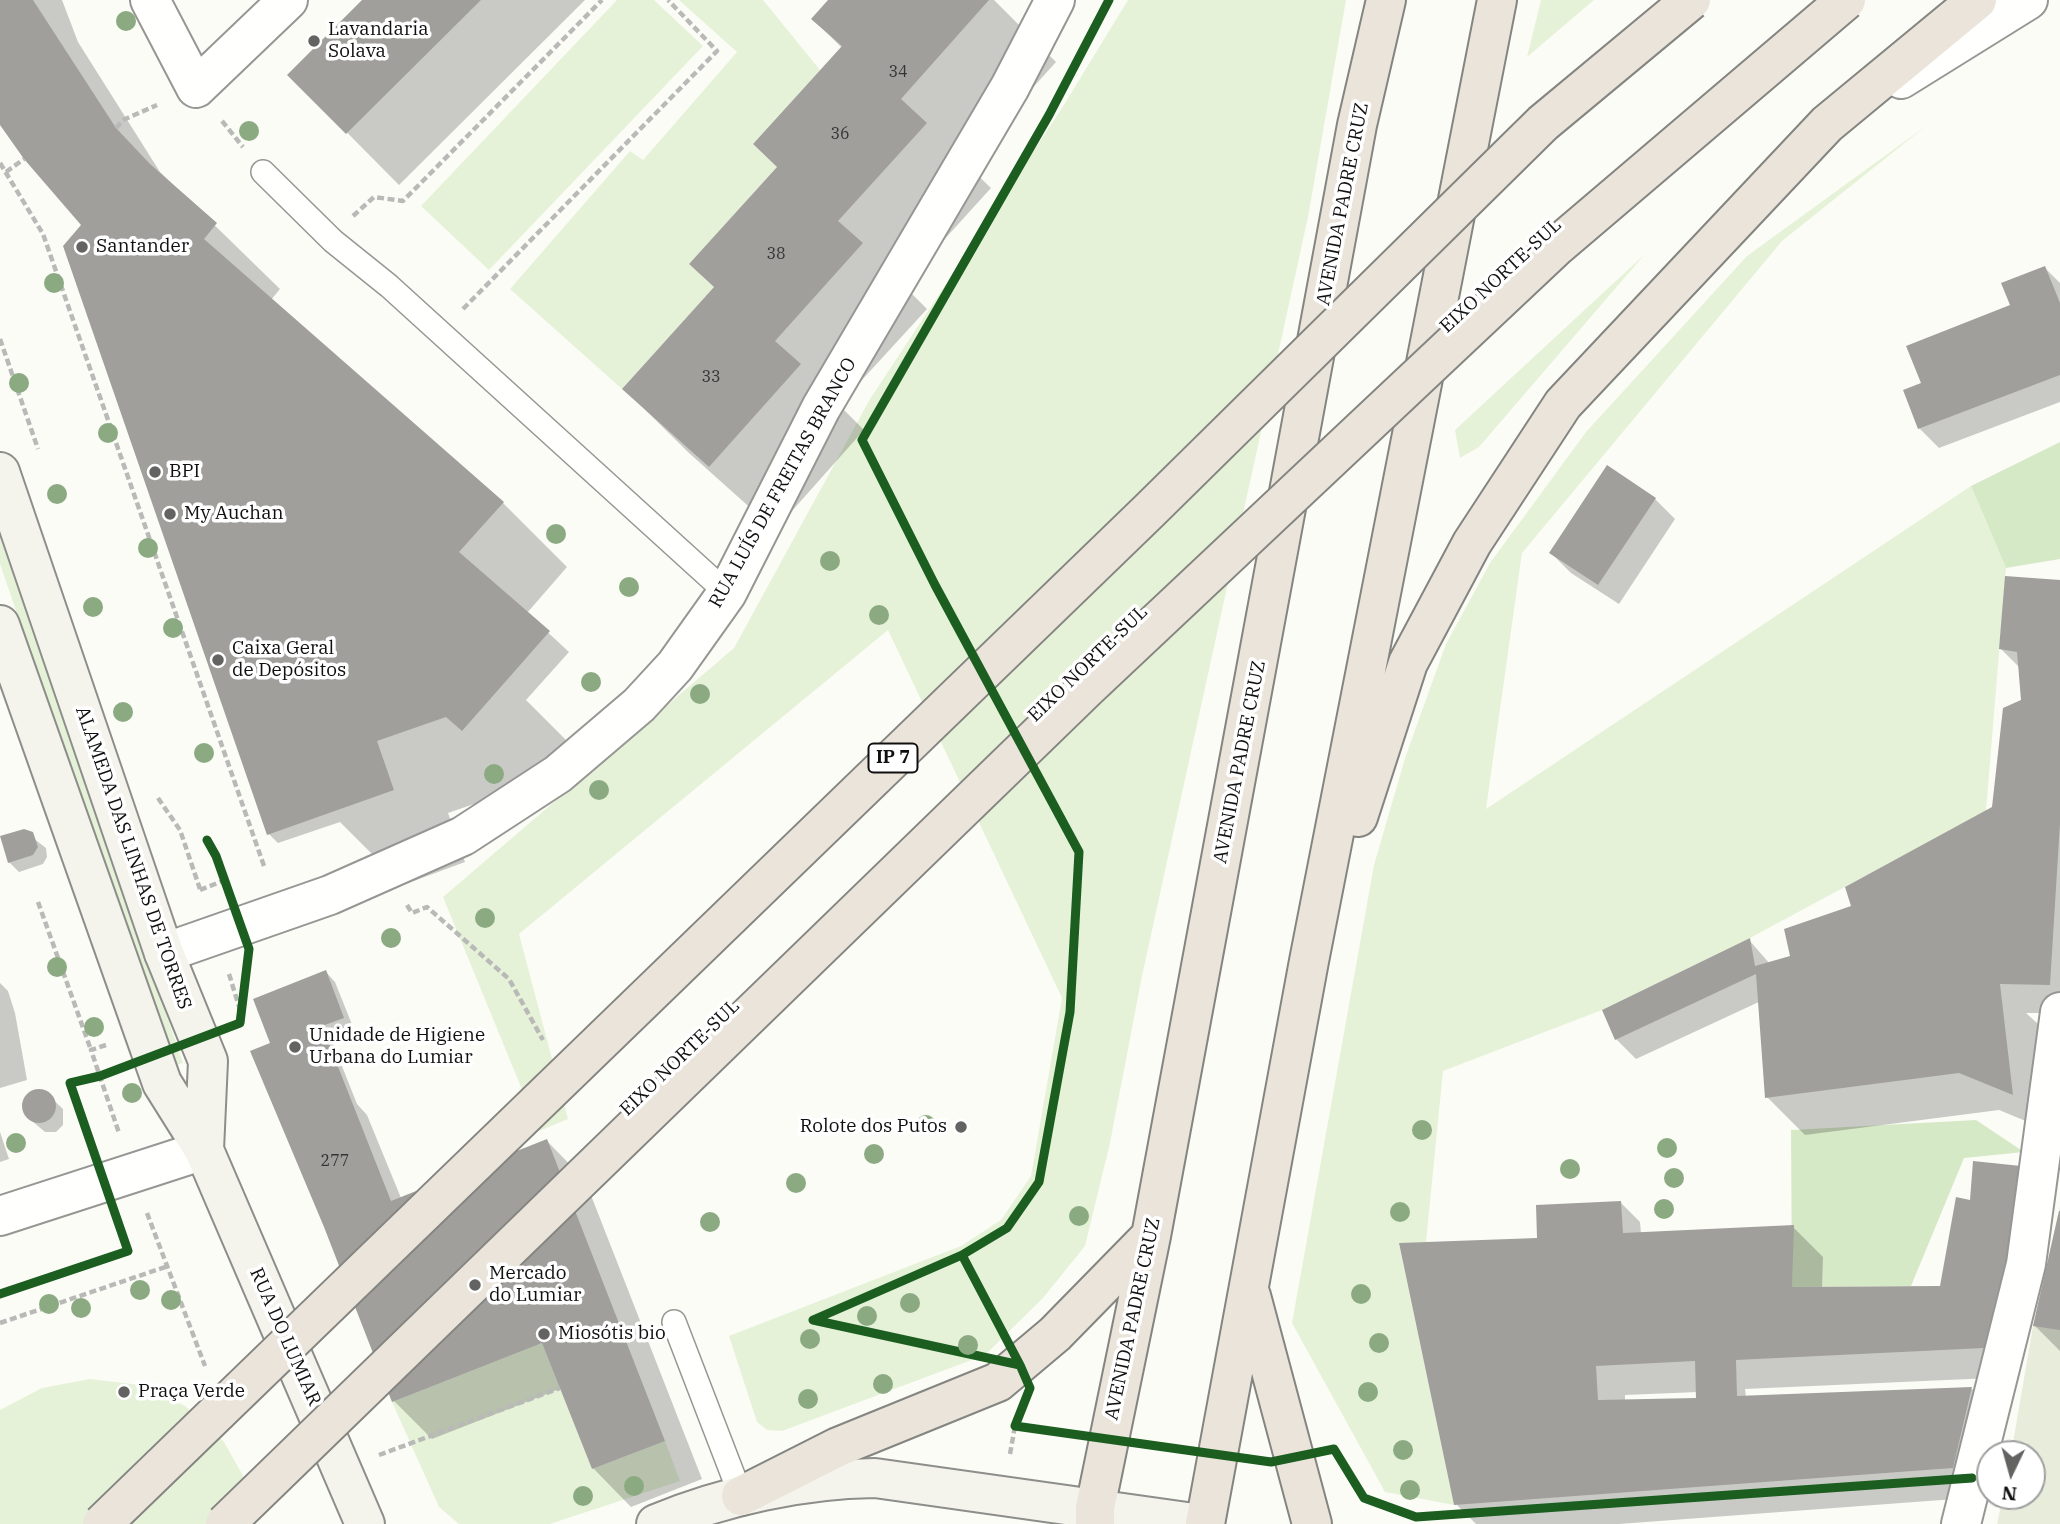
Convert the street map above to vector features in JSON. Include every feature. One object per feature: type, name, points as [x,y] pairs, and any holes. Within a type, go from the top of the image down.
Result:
[{"type":"highway","name":"AVENIDA PADRE CRUZ","points":[[1091,1519],[1151,1236],[1357,125],[1387,0]]},
{"type":"highway","points":[[1203,1524],[1309,961],[1497,0]]},
{"type":"highway","name":"IP 7","points":[[102,1524],[1149,510],[1543,123],[1691,0]]},
{"type":"highway","name":"EIXO NORTE-SUL","points":[[225,1524],[1087,688],[1557,246],[1846,0]]},
{"type":"highway","points":[[1309,961],[1408,663],[1472,542],[1563,404],[1827,124],[1977,0]]},
{"type":"highway","points":[[741,1496],[838,1447],[998,1382],[1055,1334],[1151,1236]]},
{"type":"highway","points":[[1248,1288],[1312,1524]]},
{"type":"main road","name":"ALAMEDA DAS LINHAS DE TORRES","points":[[0,472],[164,953],[208,1061],[204,1150]]},
{"type":"main road","points":[[0,625],[89,883],[162,1083],[204,1150]]},
{"type":"main road","name":"RUA DO LUMIAR","points":[[204,1150],[365,1524]]},
{"type":"main road","points":[[656,1524],[741,1496],[835,1480],[875,1478],[1091,1519],[1203,1524]]},
{"type":"street","points":[[150,0],[148,2],[196,88],[288,0]]},
{"type":"street","name":"RUA LUÍS DE FREITAS BRANCO","points":[[164,953],[408,863],[463,836],[514,805],[600,741],[639,705],[675,666],[727,593],[821,408],[1010,87],[1055,0]]},
{"type":"street","points":[[1827,124],[2028,0]]},
{"type":"street","points":[[1961,1524],[2026,1264],[2060,1012]]},
{"type":"street","points":[[0,1216],[204,1150]]},
{"type":"lane","points":[[263,172],[333,241],[440,332],[671,539],[727,593]]},
{"type":"lane","points":[[674,1322],[741,1496]]},
{"type":"path","points":[[333,241],[354,215],[374,197],[402,201],[602,0]]},
{"type":"path","points":[[440,332],[717,51],[668,0]]},
{"type":"path","points":[[196,88],[263,172]]},
{"type":"path","points":[[6,173],[24,159]]},
{"type":"path","points":[[0,163],[43,234],[264,866]]},
{"type":"path","points":[[198,1039],[240,1023],[249,949],[221,868]]},
{"type":"path","points":[[38,902],[91,1051],[95,1077],[206,1369]]},
{"type":"path","points":[[427,907],[509,979],[548,1048]]},
{"type":"path","points":[[91,1051],[149,1043]]},
{"type":"path","points":[[95,1077],[149,1043]]},
{"type":"path","points":[[0,1323],[168,1266]]},
{"type":"path","points":[[1020,1365],[1030,1388],[1014,1426],[1028,1428]]},
{"type":"path","points":[[342,1468],[560,1388]]},
{"type":"green space","points":[[617,0],[654,0],[703,46],[489,270],[421,206]]},
{"type":"green space","points":[[679,0],[763,0],[820,70],[753,144],[777,167],[689,264],[714,287],[622,389],[510,289],[630,151],[643,160],[737,52]]},
{"type":"green space","points":[[1128,0],[1346,0],[1308,217],[1142,976],[1110,1143],[1085,1246],[1043,1298],[985,1355],[782,1431],[767,1430],[757,1422],[729,1336],[961,1246],[1001,1220],[1031,1176],[1062,998],[888,630],[519,934],[568,1119],[539,1131],[443,897],[734,648],[870,399],[1062,108]]},
{"type":"green space","points":[[1541,0],[1594,0],[1527,57]]},
{"type":"green space","points":[[1926,126],[1782,241],[1522,553],[1486,809],[1971,486],[2006,568],[1986,811],[1750,938],[1602,1010],[1443,1071],[1426,1242],[1399,1244],[1454,1505],[1385,1492],[1292,1323],[1374,865],[1406,755],[1446,644],[1490,563],[1586,432],[1747,256]]},
{"type":"green space","points":[[1645,254],[1479,447],[1460,458],[1455,430]]},
{"type":"green space","points":[[2060,442],[2060,559],[2006,568],[1971,486]]},
{"type":"green space","points":[[0,529],[183,1063],[172,1066],[0,564]]},
{"type":"green space","points":[[1976,1120],[2024,1152],[1964,1158],[1911,1286],[1792,1287],[1791,1130]]},
{"type":"green space","points":[[2060,1206],[2060,1524],[1997,1524],[2000,1510],[2046,1510],[2046,1440],[2013,1440],[2033,1326]]},
{"type":"green space","points":[[542,1343],[592,1469],[665,1441],[680,1481],[550,1524],[459,1524],[439,1507],[392,1402]]},
{"type":"green space","points":[[90,1379],[140,1385],[185,1406],[224,1442],[250,1488],[256,1524],[0,1524],[0,1410],[42,1388]]},
{"type":"building","points":[[0,0],[33,0],[116,128],[150,164],[217,223],[204,239],[504,502],[459,552],[550,631],[462,731],[446,717],[377,741],[394,790],[267,835],[63,246],[81,225],[24,159],[0,125]]},
{"type":"building","points":[[362,0],[481,0],[346,134],[287,75]]},
{"type":"building","points":[[828,0],[989,0],[901,99],[927,123],[838,221],[863,243],[775,341],[801,364],[709,467],[622,389],[714,287],[689,264],[777,167],[753,144],[842,46],[811,19]]},
{"type":"building","points":[[2045,266],[2060,303],[2060,375],[1918,429],[1903,390],[1921,383],[1906,346],[2010,305],[2001,283]]},
{"type":"building","points":[[1607,465],[1656,498],[1598,585],[1549,553]]},
{"type":"building","points":[[2005,576],[2060,580],[2060,823],[2050,985],[2000,984],[2013,1095],[1959,1073],[1765,1098],[1756,974],[1615,1040],[1602,1010],[1750,938],[1755,966],[1790,956],[1784,929],[1851,906],[1845,887],[1992,807],[2003,708],[2021,700],[2017,652],[1999,649]]},
{"type":"building","points":[[24,829],[33,832],[38,847],[33,855],[8,863],[0,836]]},
{"type":"building","name":"Mercado do Lumiar","points":[[326,970],[344,1018],[322,1026],[391,1201],[547,1139],[665,1441],[592,1469],[542,1343],[392,1402],[324,1227],[250,1051],[270,1043],[253,999]]},
{"type":"building","points":[[39,1089],[51,1094],[56,1106],[51,1118],[39,1123],[27,1118],[22,1106],[27,1094]]},
{"type":"building","points":[[1973,1161],[2021,1166],[2011,1248],[1984,1348],[1736,1360],[1737,1396],[1972,1387],[1953,1468],[1454,1505],[1399,1243],[1537,1238],[1536,1205],[1621,1201],[1623,1233],[1794,1225],[1792,1287],[1940,1286],[1956,1197],[1970,1200]],"holes":[[[1695,1361],[1696,1398],[1598,1400],[1596,1366]]]},
{"type":"building","points":[[2060,1211],[2060,1330],[2033,1326]]},
{"type":"cycle path","points":[[813,1320],[962,1255],[1007,1228],[1039,1182],[1070,1012],[1079,852],[935,585],[862,440],[1049,115],[1109,0]]},
{"type":"cycle path","points":[[0,1294],[128,1251],[70,1083],[100,1076],[240,1023],[249,949],[216,856],[207,840]]},
{"type":"cycle path","points":[[962,1255],[1020,1365]]},
{"type":"cycle path","points":[[813,1320],[1020,1365],[1030,1388],[1015,1426],[1271,1462],[1334,1449],[1364,1498],[1416,1517],[1972,1478]]},
{"type":"place","name":"Lavandaria Solava","points":[[314,41]]},
{"type":"place","name":"Santander","points":[[82,247]]},
{"type":"place","name":"BPI","points":[[155,472]]},
{"type":"place","name":"My Auchan","points":[[170,514]]},
{"type":"place","name":"Caixa Geral de Depósitos","points":[[218,660]]},
{"type":"place","name":"Unidade de Higiene Urbana do Lumiar","points":[[295,1047]]},
{"type":"place","name":"Rolote dos Putos","points":[[961,1127]]},
{"type":"place","name":"Mercado do Lumiar","points":[[475,1285]]},
{"type":"place","name":"Miosótis bio","points":[[544,1334]]},
{"type":"place","name":"Praça Verde","points":[[124,1392]]}]
